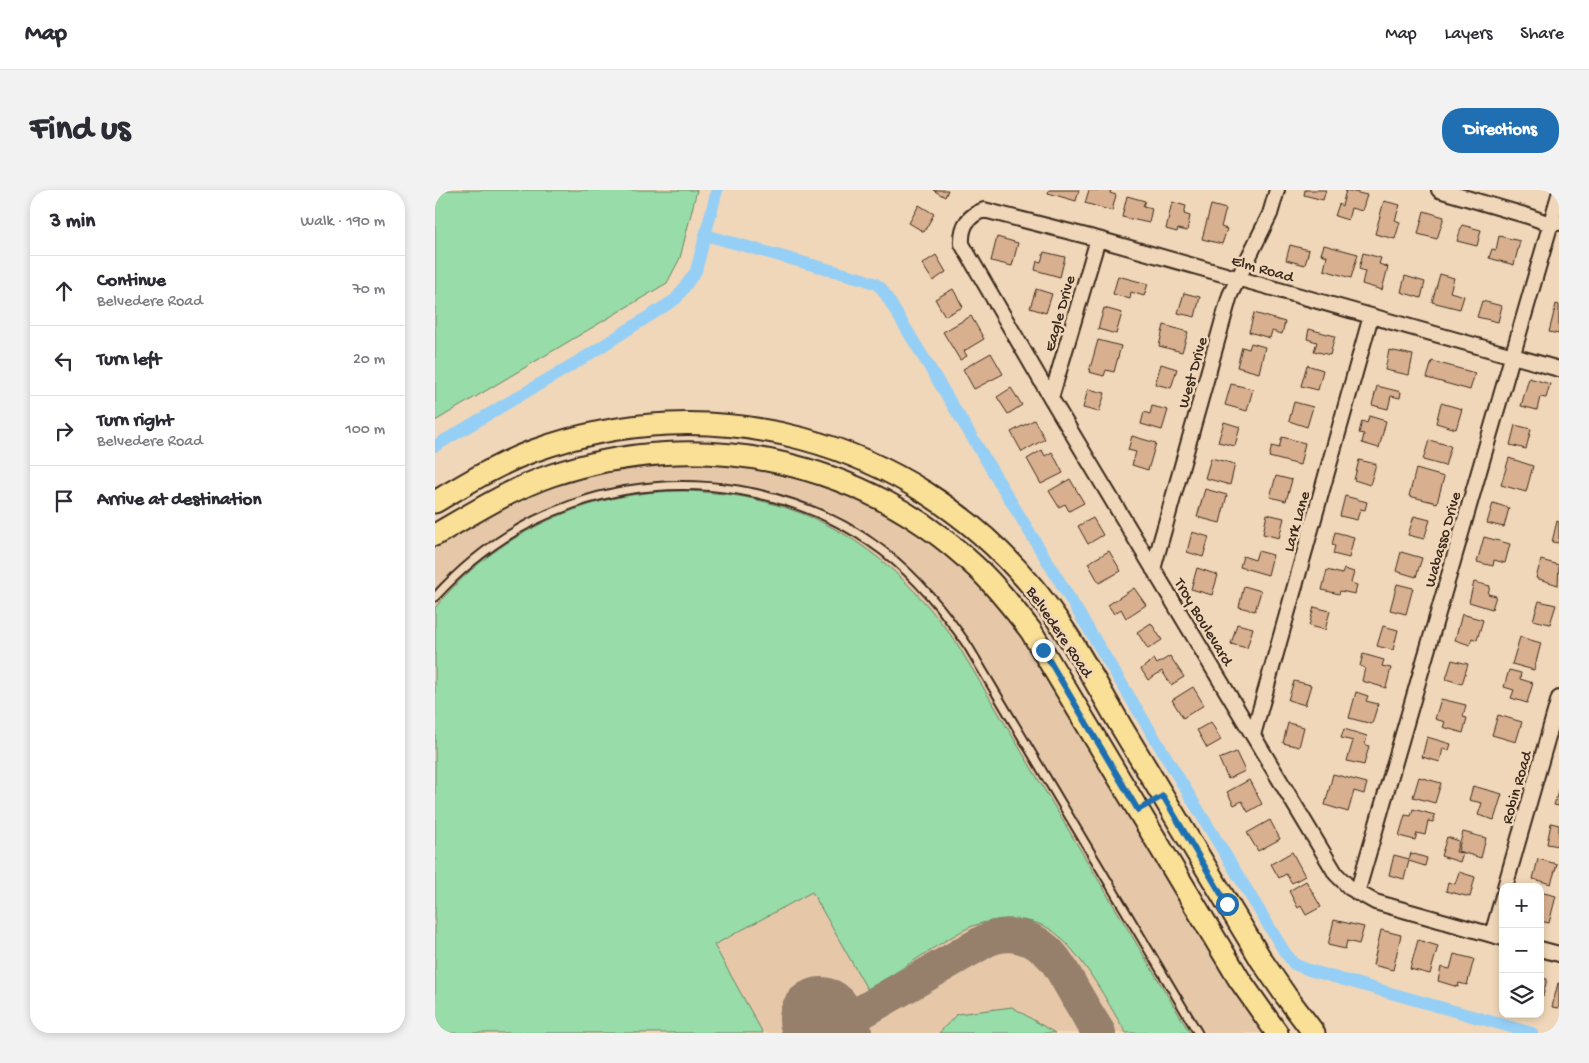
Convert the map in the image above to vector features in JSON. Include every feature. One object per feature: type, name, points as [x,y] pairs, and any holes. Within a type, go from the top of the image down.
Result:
[{"type":"main road","name":"Belvedere Road","points":[[435,502],[490,470],[530,452],[580,437],[637,426],[702,424],[746,427],[788,435],[853,455],[911,483],[983,534],[1043,599],[1071,641],[1273,979],[1314,1033]]},
{"type":"main road","name":"Belvedere Road","points":[[435,535],[530,483],[594,463],[637,456],[694,452],[742,456],[792,466],[848,484],[888,503],[926,527],[965,558],[1000,593],[1031,631],[1239,979],[1277,1033]]},
{"type":"main road","points":[[1138,810],[1163,796]]},
{"type":"street","name":"West Drive","points":[[1153,569],[1230,295],[1270,214],[1277,190]]},
{"type":"street","points":[[1439,190],[1555,224]]},
{"type":"street","name":"Wabasso Drive","points":[[1357,893],[1513,356],[1555,224],[1559,195]]},
{"type":"street","name":"Elm Road","points":[[963,226],[975,213],[983,210],[1098,239],[1559,369]]},
{"type":"street","name":"Troy Boulevard","points":[[963,226],[962,244],[1051,398],[1331,866],[1343,881],[1357,893],[1375,902],[1497,936]]},
{"type":"street","name":"Eagle Drive","points":[[1051,398],[1098,239]]},
{"type":"street","name":"Lark Lane","points":[[1253,735],[1371,316]]},
{"type":"street","name":"Robin Road","points":[[1506,883],[1559,698]]},
{"type":"street","points":[[1497,936],[1499,923]]},
{"type":"street","points":[[1544,950],[1559,954]]},
{"type":"lane","points":[[435,597],[478,556],[534,520],[572,504],[632,488],[688,485],[712,486],[757,493],[797,504],[827,517],[859,535],[884,552],[925,590],[946,614],[969,646],[1198,1033]]},
{"type":"shaded area","points":[[670,464],[747,468],[782,475],[832,490],[880,512],[907,528],[959,567],[996,605],[1030,652],[1224,976],[1263,1033],[435,1033],[435,549],[495,513],[545,490],[621,469]]},
{"type":"green space","points":[[435,190],[697,190],[680,258],[667,283],[435,421]]},
{"type":"green space","points":[[692,491],[753,499],[815,519],[843,533],[868,550],[915,592],[956,642],[1190,1033],[1126,1033],[1095,982],[1069,946],[1049,929],[1038,923],[1025,920],[998,920],[973,926],[867,989],[812,892],[714,945],[763,1033],[435,1033],[435,608],[456,584],[480,562],[506,543],[535,527],[595,503],[626,496]]},
{"type":"green space","points":[[1012,1007],[1055,1033],[939,1033],[957,1014]]},
{"type":"building","points":[[933,190],[948,190],[945,197]]},
{"type":"building","points":[[1049,190],[1079,190],[1076,201],[1048,193]]},
{"type":"building","points":[[1089,190],[1111,190],[1110,193],[1116,195],[1112,211],[1085,203]]},
{"type":"building","points":[[1305,190],[1326,190],[1323,200],[1304,195]]},
{"type":"building","points":[[1346,190],[1367,195],[1362,211],[1351,208],[1348,220],[1335,216],[1339,204],[1342,206]]},
{"type":"building","points":[[1127,196],[1145,201],[1143,206],[1152,208],[1149,223],[1122,217]]},
{"type":"building","points":[[1384,201],[1400,205],[1395,220],[1400,222],[1395,239],[1375,234]]},
{"type":"building","points":[[1172,202],[1186,206],[1184,214],[1190,216],[1187,231],[1178,229],[1177,232],[1166,229]]},
{"type":"building","points":[[919,205],[934,214],[924,232],[909,223]]},
{"type":"building","points":[[1211,205],[1226,209],[1221,227],[1227,229],[1222,244],[1202,239]]},
{"type":"building","points":[[1424,211],[1444,217],[1437,239],[1418,234]]},
{"type":"building","points":[[1462,225],[1481,230],[1477,246],[1457,241]]},
{"type":"building","points":[[1499,236],[1520,241],[1514,265],[1489,258],[1492,249],[1496,250]]},
{"type":"building","points":[[997,237],[1018,243],[1012,266],[991,261]]},
{"type":"building","points":[[1290,245],[1309,250],[1305,265],[1286,260]]},
{"type":"building","points":[[1324,245],[1358,254],[1351,278],[1324,270],[1327,256],[1321,254]]},
{"type":"building","points":[[1044,252],[1065,257],[1060,277],[1035,270],[1037,261],[1041,262]]},
{"type":"building","points":[[1363,253],[1381,258],[1379,264],[1388,267],[1382,290],[1362,284],[1365,271],[1359,269]]},
{"type":"building","points":[[936,255],[946,272],[933,281],[922,264]]},
{"type":"building","points":[[1440,274],[1454,278],[1450,292],[1464,296],[1460,309],[1432,302]]},
{"type":"building","points":[[1118,276],[1148,284],[1144,296],[1131,292],[1130,299],[1113,294]]},
{"type":"building","points":[[1405,276],[1425,282],[1421,298],[1401,292]]},
{"type":"building","points":[[953,289],[963,307],[945,316],[935,299]]},
{"type":"building","points":[[1036,289],[1052,294],[1046,313],[1030,308]]},
{"type":"building","points":[[1184,293],[1200,297],[1195,317],[1178,313]]},
{"type":"building","points":[[1482,301],[1502,306],[1498,322],[1477,317]]},
{"type":"building","points":[[1556,304],[1559,305],[1559,334],[1549,332]]},
{"type":"building","points":[[1104,308],[1122,313],[1116,334],[1098,329]]},
{"type":"building","points":[[1254,313],[1285,322],[1282,334],[1272,331],[1270,338],[1249,332]]},
{"type":"building","points":[[971,316],[984,339],[964,351],[967,356],[960,360],[943,332]]},
{"type":"building","points":[[1164,325],[1188,332],[1182,352],[1159,346]]},
{"type":"building","points":[[1309,329],[1335,336],[1330,355],[1314,351],[1317,342],[1307,339]]},
{"type":"building","points":[[1098,340],[1121,346],[1114,372],[1106,370],[1104,376],[1089,372]]},
{"type":"building","points":[[1251,343],[1265,347],[1259,373],[1237,367],[1242,347],[1249,349]]},
{"type":"building","points":[[1389,350],[1413,355],[1409,375],[1385,370]]},
{"type":"building","points":[[991,353],[1003,374],[974,389],[963,369]]},
{"type":"building","points":[[1432,361],[1475,373],[1470,390],[1427,378]]},
{"type":"building","points":[[1161,364],[1177,369],[1171,388],[1155,384]]},
{"type":"building","points":[[1307,365],[1323,370],[1318,390],[1301,386]]},
{"type":"building","points":[[1529,378],[1550,384],[1546,398],[1540,397],[1537,410],[1521,406]]},
{"type":"building","points":[[1231,384],[1253,389],[1247,411],[1225,405]]},
{"type":"building","points":[[1377,386],[1401,392],[1400,398],[1391,396],[1388,409],[1372,405]]},
{"type":"building","points":[[1011,388],[1022,405],[1008,414],[997,397]]},
{"type":"building","points":[[1088,389],[1105,393],[1099,412],[1083,408]]},
{"type":"building","points":[[1294,402],[1313,407],[1307,427],[1289,421]]},
{"type":"building","points":[[1441,403],[1462,409],[1456,429],[1436,423]]},
{"type":"building","points":[[1152,406],[1168,410],[1162,430],[1141,424],[1144,412],[1150,414]]},
{"type":"building","points":[[1369,416],[1386,421],[1379,448],[1362,443],[1364,434],[1359,433],[1362,421],[1367,423]]},
{"type":"building","points":[[1034,420],[1045,439],[1022,452],[1011,432]]},
{"type":"building","points":[[1224,422],[1240,427],[1235,446],[1218,442]]},
{"type":"building","points":[[1515,425],[1531,429],[1526,449],[1510,445]]},
{"type":"building","points":[[1132,436],[1156,443],[1148,470],[1132,465],[1136,452],[1128,450]]},
{"type":"building","points":[[1282,437],[1305,443],[1300,465],[1269,457],[1272,446],[1279,448]]},
{"type":"building","points":[[1429,440],[1451,446],[1445,466],[1423,460]]},
{"type":"building","points":[[1042,450],[1045,456],[1052,452],[1063,473],[1041,484],[1027,459]]},
{"type":"building","points":[[1211,458],[1235,464],[1230,485],[1205,478]]},
{"type":"building","points":[[1509,458],[1533,466],[1526,492],[1501,485]]},
{"type":"building","points":[[1359,460],[1376,464],[1370,485],[1354,480]]},
{"type":"building","points":[[1416,469],[1444,477],[1437,503],[1409,496]]},
{"type":"building","points":[[1276,476],[1292,480],[1286,501],[1270,497]]},
{"type":"building","points":[[1070,479],[1084,503],[1069,511],[1065,504],[1059,507],[1049,491]]},
{"type":"building","points":[[1205,489],[1227,495],[1220,523],[1197,517]]},
{"type":"building","points":[[1345,496],[1367,502],[1365,510],[1360,509],[1357,520],[1340,516]]},
{"type":"building","points":[[1493,503],[1509,508],[1504,527],[1487,523]]},
{"type":"building","points":[[1267,514],[1284,518],[1279,538],[1263,534]]},
{"type":"building","points":[[1414,516],[1430,520],[1424,539],[1408,535]]},
{"type":"building","points":[[1093,518],[1103,535],[1088,544],[1078,526]]},
{"type":"building","points":[[1557,521],[1559,522],[1559,543],[1552,542]]},
{"type":"building","points":[[1192,532],[1209,537],[1203,557],[1187,552]]},
{"type":"building","points":[[1335,532],[1354,537],[1349,558],[1333,554],[1335,546],[1332,545]]},
{"type":"building","points":[[1484,537],[1510,544],[1505,563],[1494,560],[1493,566],[1477,562]]},
{"type":"building","points":[[1109,551],[1121,571],[1099,583],[1088,563]]},
{"type":"building","points":[[1258,551],[1273,555],[1268,575],[1240,567],[1243,556],[1255,560]]},
{"type":"building","points":[[1401,552],[1422,558],[1416,577],[1396,571]]},
{"type":"building","points":[[1541,560],[1559,565],[1558,585],[1536,578]]},
{"type":"building","points":[[1197,568],[1218,575],[1212,595],[1191,589]]},
{"type":"building","points":[[1344,569],[1354,572],[1351,583],[1357,585],[1355,594],[1340,591],[1339,594],[1322,590],[1327,570],[1342,574]]},
{"type":"building","points":[[1474,582],[1490,586],[1488,594],[1496,596],[1492,609],[1469,602]]},
{"type":"building","points":[[1397,584],[1413,588],[1406,614],[1390,610]]},
{"type":"building","points":[[1244,586],[1261,591],[1255,611],[1239,607]]},
{"type":"building","points":[[1134,588],[1146,605],[1126,618],[1121,609],[1114,614],[1108,605]]},
{"type":"building","points":[[1539,601],[1556,605],[1550,624],[1533,620]]},
{"type":"building","points":[[1314,607],[1330,611],[1325,630],[1309,626]]},
{"type":"building","points":[[1462,614],[1483,620],[1477,640],[1472,638],[1470,645],[1455,640]]},
{"type":"building","points":[[1151,623],[1162,640],[1148,649],[1137,632]]},
{"type":"building","points":[[1237,624],[1253,628],[1247,648],[1231,644]]},
{"type":"building","points":[[1383,626],[1398,630],[1393,650],[1377,646]]},
{"type":"building","points":[[1520,637],[1541,643],[1534,670],[1512,664]]},
{"type":"building","points":[[1363,654],[1384,660],[1382,666],[1391,668],[1386,688],[1362,681],[1365,668],[1360,666]]},
{"type":"building","points":[[1170,656],[1184,677],[1171,685],[1162,671],[1148,680],[1141,669],[1154,659],[1157,664]]},
{"type":"building","points":[[1452,660],[1468,664],[1462,684],[1446,679]]},
{"type":"building","points":[[1509,670],[1521,673],[1520,679],[1533,683],[1527,703],[1511,698],[1514,690],[1504,687]]},
{"type":"building","points":[[1294,681],[1311,685],[1305,705],[1288,700]]},
{"type":"building","points":[[1193,687],[1204,705],[1183,718],[1172,700]]},
{"type":"building","points":[[1356,692],[1368,696],[1366,701],[1378,704],[1372,724],[1349,718]]},
{"type":"building","points":[[1441,699],[1466,705],[1463,717],[1467,718],[1463,733],[1443,727],[1445,722],[1435,719]]},
{"type":"building","points":[[1498,715],[1522,722],[1516,742],[1492,735]]},
{"type":"building","points":[[1211,722],[1221,740],[1207,748],[1197,730]]},
{"type":"building","points":[[1288,723],[1304,727],[1299,747],[1283,743]]},
{"type":"building","points":[[1344,729],[1367,736],[1365,745],[1369,746],[1364,765],[1347,761],[1353,741],[1341,738]]},
{"type":"building","points":[[1427,737],[1451,744],[1449,750],[1443,748],[1440,762],[1422,757]]},
{"type":"building","points":[[1236,752],[1245,771],[1228,779],[1219,759]]},
{"type":"building","points":[[1333,774],[1367,783],[1364,794],[1354,791],[1348,812],[1325,805]]},
{"type":"building","points":[[1419,777],[1441,783],[1435,803],[1413,797]]},
{"type":"building","points":[[1249,780],[1262,804],[1248,812],[1242,801],[1234,805],[1227,792]]},
{"type":"building","points":[[1473,786],[1502,794],[1494,820],[1478,815],[1482,803],[1469,800]]},
{"type":"building","points":[[1559,788],[1559,806],[1554,805]]},
{"type":"building","points":[[1413,809],[1435,815],[1433,822],[1428,821],[1425,835],[1417,833],[1415,840],[1399,836],[1405,815],[1411,816]]},
{"type":"building","points":[[1270,820],[1280,839],[1258,851],[1247,833]]},
{"type":"building","points":[[1551,823],[1559,825],[1559,846],[1547,844]]},
{"type":"building","points":[[1463,832],[1486,838],[1481,858],[1458,851]]},
{"type":"building","points":[[1447,837],[1459,841],[1456,852],[1463,853],[1460,862],[1441,856]]},
{"type":"building","points":[[1292,852],[1305,876],[1292,883],[1286,874],[1279,878],[1271,864]]},
{"type":"building","points":[[1411,853],[1427,858],[1425,866],[1409,861],[1404,879],[1389,875],[1394,855],[1409,859]]},
{"type":"building","points":[[1538,859],[1557,864],[1551,884],[1533,879]]},
{"type":"building","points":[[1459,872],[1475,877],[1470,897],[1446,891],[1448,882],[1455,884]]},
{"type":"building","points":[[1306,881],[1321,907],[1306,915],[1301,906],[1298,908],[1289,891]]},
{"type":"building","points":[[1544,893],[1556,896],[1549,923],[1544,922]]},
{"type":"building","points":[[1334,920],[1364,927],[1359,944],[1347,941],[1345,949],[1328,945]]},
{"type":"building","points":[[1381,930],[1401,935],[1393,970],[1373,965]]},
{"type":"building","points":[[1418,940],[1438,946],[1430,974],[1410,969]]},
{"type":"building","points":[[1454,954],[1474,959],[1467,985],[1459,983],[1458,987],[1438,981],[1441,967],[1450,969]]},
{"type":"building","points":[[1544,979],[1547,979],[1544,992]]},
{"type":"building","points":[[1559,983],[1559,1008],[1552,1007]]},
{"type":"waterway","points":[[435,446],[582,359],[676,299],[696,271],[717,190]]},
{"type":"waterway","points":[[705,235],[863,279],[876,284],[882,289],[1284,951],[1294,964],[1309,970],[1532,1033]]},
{"type":"taxiway","points":[[825,1033],[985,941],[994,937],[1012,935],[1038,944],[1052,956],[1099,1033]]},
{"type":"runway","points":[[821,1019],[830,1033]]},
{"type":"route","points":[[1043,650],[1138,810],[1163,796],[1227,904]]}]
